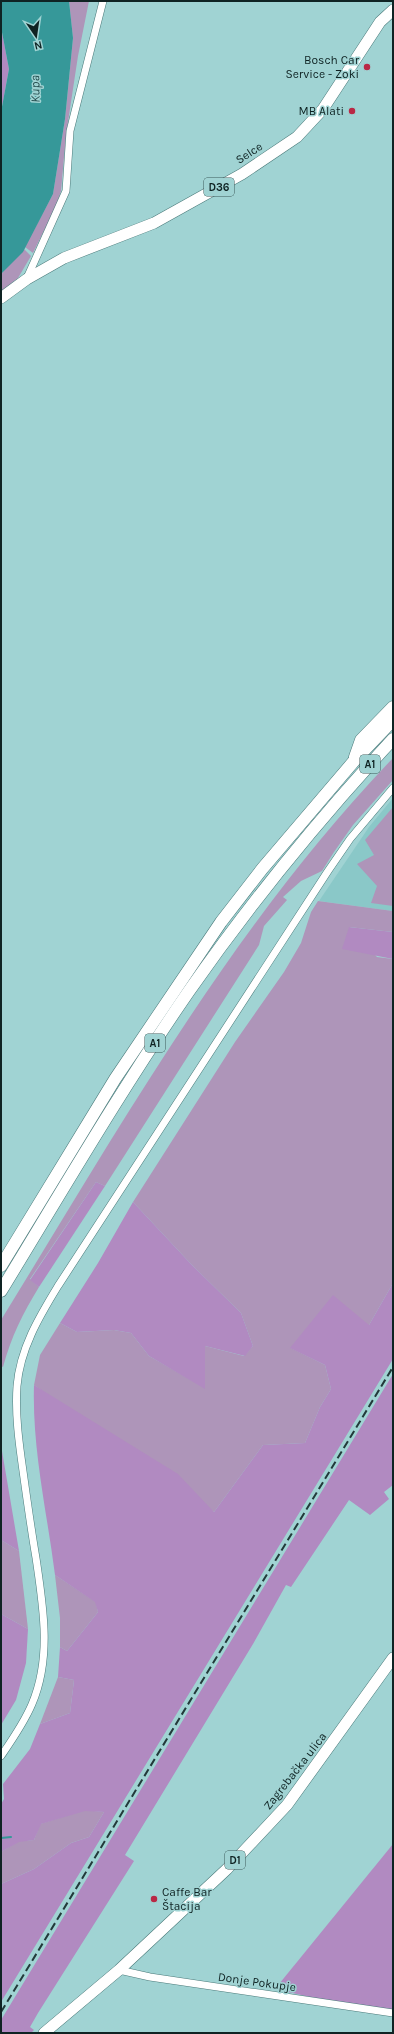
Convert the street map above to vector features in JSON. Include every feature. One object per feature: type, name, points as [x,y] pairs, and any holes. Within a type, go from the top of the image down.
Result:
[{"type":"highway","points":[[354,761],[360,740],[393,706]]},
{"type":"highway","name":"A1","points":[[1,1266],[115,1079],[185,973],[221,922],[262,869],[354,761],[393,720]]},
{"type":"highway","name":"A1","points":[[1,1292],[116,1105],[189,992],[271,880],[347,789],[393,739]]},
{"type":"highway","points":[[347,789],[366,779],[393,751]]},
{"type":"main road","name":"Selce","points":[[1,298],[26,279],[64,258],[154,223],[242,174],[297,137],[323,109],[380,22],[393,10]]},
{"type":"main road","name":"Zagrebačka ulica","points":[[44,2033],[119,1970],[227,1869],[287,1806],[393,1658]]},
{"type":"street","name":"Selce","points":[[26,279],[66,191],[70,131],[103,1]]},
{"type":"street","points":[[1,1756],[19,1729],[32,1704],[41,1668],[44,1636],[43,1598],[32,1531],[17,1419],[17,1386],[28,1339],[58,1286],[342,849],[393,788]]},
{"type":"street","name":"Donje Pokupje","points":[[119,1970],[150,1978],[393,2012]]},
{"type":"shaded area","points":[[69,1],[89,1],[78,56],[66,135],[61,191],[56,206],[33,253],[25,247],[53,194],[65,119],[73,38]]},
{"type":"shaded area","points":[[1,27],[9,69],[1,112]]},
{"type":"shaded area","points":[[24,249],[31,256],[18,278],[1,292],[1,274]]},
{"type":"shaded area","points":[[393,758],[393,780],[353,825],[322,871],[301,881],[283,897],[287,900],[264,926],[259,945],[105,1186],[96,1182],[30,1279],[39,1287],[18,1326],[3,1367],[1,1366],[1,1320],[182,1028],[231,957],[282,888],[335,822]]},
{"type":"shaded area","points":[[393,798],[393,911],[319,901],[369,827]]},
{"type":"shaded area","points":[[393,807],[393,906],[371,903],[377,886],[357,864],[374,855],[365,840]]},
{"type":"shaded area","points":[[318,901],[393,911],[393,932],[349,927],[377,957],[393,959],[393,1283],[369,1325],[291,1348],[325,1365],[331,1389],[320,1407],[305,1443],[263,1445],[214,1512],[34,1385],[40,1355],[60,1323],[77,1332],[114,1330],[131,1333],[149,1356],[205,1388],[205,1346],[244,1356],[253,1346],[241,1313],[191,1264],[133,1202],[235,1042],[284,972],[301,943],[311,912]]},
{"type":"shaded area","points":[[349,927],[393,932],[393,959],[342,949]]},
{"type":"shaded area","points":[[96,1182],[105,1186],[39,1287],[30,1280]]},
{"type":"shaded area","points":[[133,1202],[191,1264],[241,1313],[253,1346],[245,1356],[205,1346],[205,1389],[149,1356],[131,1333],[114,1330],[77,1332],[60,1323],[98,1263]]},
{"type":"shaded area","points":[[393,1283],[393,1359],[1,2002],[1,1884],[34,1869],[71,1843],[89,1837],[104,1812],[85,1811],[41,1824],[34,1840],[19,1842],[1,1852],[1,1804],[4,1799],[3,1784],[30,1749],[40,1724],[70,1713],[74,1680],[58,1677],[60,1647],[67,1651],[98,1612],[95,1602],[55,1575],[35,1433],[34,1385],[178,1474],[214,1512],[263,1445],[305,1443],[320,1407],[331,1389],[325,1365],[290,1348],[333,1295],[369,1325]]},
{"type":"shaded area","points":[[393,1374],[393,1485],[384,1492],[389,1499],[370,1515],[349,1500],[291,1587],[286,1585],[253,1644],[125,1855],[134,1861],[38,2013],[30,2027],[34,2030],[31,2033],[1,2033],[1,2020]]},
{"type":"shaded area","points":[[1,1436],[2,1451],[19,1551],[1,1540]]},
{"type":"shaded area","points":[[1,1540],[19,1551],[28,1629],[1,1614]]},
{"type":"shaded area","points":[[55,1575],[96,1602],[98,1612],[67,1651],[60,1647],[60,1618]]},
{"type":"shaded area","points":[[1,1614],[28,1629],[26,1663],[16,1700],[1,1725]]},
{"type":"shaded area","points":[[58,1677],[74,1680],[70,1713],[40,1724]]},
{"type":"shaded area","points":[[85,1810],[104,1812],[89,1837],[71,1843],[34,1869],[1,1884],[1,1852],[19,1841],[34,1840],[40,1824]]},
{"type":"shaded area","points":[[393,1844],[393,2016],[275,1989]]},
{"type":"water","name":"Kupa","points":[[1,1],[69,1],[73,38],[65,119],[53,194],[23,252],[1,274],[1,112],[9,69],[1,27]]},
{"type":"waterway","points":[[1,1838],[11,1837]]},
{"type":"railway","points":[[1,2012],[393,1367]]},
{"type":"place","name":"Bosch Car Service - Zoki","points":[[367,67]]},
{"type":"place","name":"MB Alati","points":[[352,111]]},
{"type":"place","name":"Caffe Bar Štacija","points":[[154,1899]]}]
